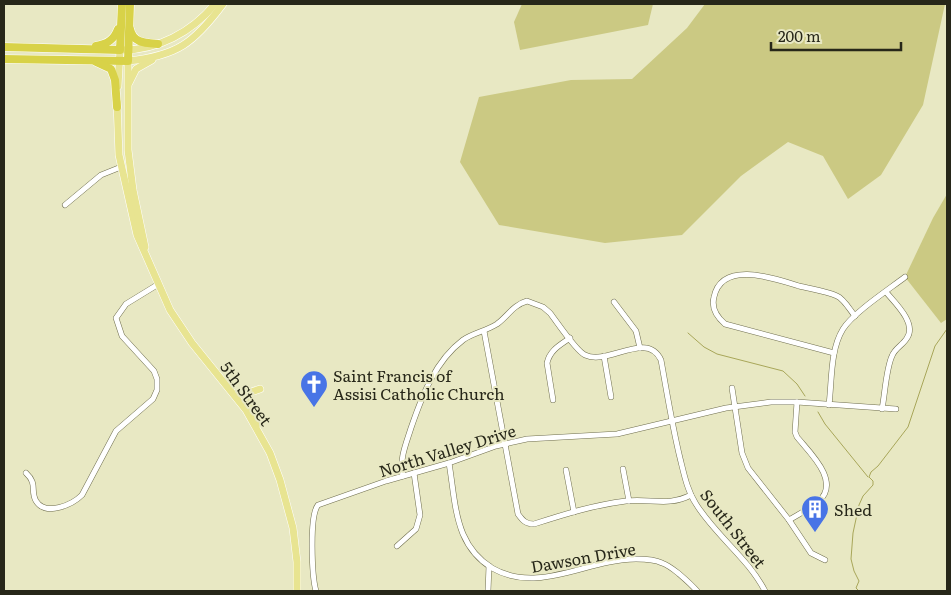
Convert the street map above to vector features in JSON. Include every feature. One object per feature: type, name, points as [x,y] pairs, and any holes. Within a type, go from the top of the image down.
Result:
[{"type":"highway","points":[[122,4],[134,38],[140,42],[158,44]]},
{"type":"highway","points":[[76,48],[99,46],[109,42],[115,36],[130,4]]},
{"type":"highway","name":"5th Street","points":[[123,61],[125,17]]},
{"type":"highway","points":[[4,47],[124,50]]},
{"type":"highway","points":[[4,59],[123,61]]},
{"type":"highway","points":[[86,60],[105,65],[111,70],[115,80],[117,108]]},
{"type":"main road","points":[[124,50],[158,44],[177,36],[201,19],[215,4]]},
{"type":"main road","points":[[127,90],[132,74],[136,69],[190,41],[204,28],[223,4]]},
{"type":"main road","points":[[123,61],[161,56]]},
{"type":"main road","name":"5th Street","points":[[123,61],[127,90],[129,162],[146,253]]},
{"type":"main road","name":"5th Street","points":[[123,61],[117,97],[118,141],[121,167],[138,236],[170,310],[184,332],[242,405],[262,436],[280,480],[293,528],[297,556],[297,591]]},
{"type":"main road","points":[[117,97],[123,153],[129,162]]},
{"type":"main road","points":[[121,167],[125,171],[132,203],[140,223]]},
{"type":"main road","points":[[260,389],[251,392],[247,399],[257,419],[262,436]]},
{"type":"street","points":[[65,206],[101,175],[121,167]]},
{"type":"street","points":[[834,353],[725,324],[719,318],[714,308],[716,291],[722,282],[735,276],[759,275],[839,296],[855,316]]},
{"type":"street","points":[[829,405],[834,353],[842,331],[855,316],[905,277]]},
{"type":"street","points":[[26,473],[32,478],[36,501],[45,507],[56,508],[76,501],[82,495],[116,430],[153,399],[157,390],[156,375],[151,366],[122,336],[116,318],[126,304],[158,285]]},
{"type":"street","points":[[882,409],[892,356],[907,338],[910,331],[906,318],[886,292]]},
{"type":"street","points":[[403,476],[402,456],[427,385],[441,364],[458,345],[472,335],[484,331],[499,322],[515,306],[527,301],[550,313],[585,355],[594,357],[604,356],[640,348],[636,331],[614,302]]},
{"type":"street","points":[[484,331],[518,514],[523,521],[528,524],[534,524],[606,504],[629,501],[666,503],[691,495]]},
{"type":"street","points":[[553,400],[547,363],[548,357],[552,351],[570,338]]},
{"type":"street","name":"South Street","points":[[640,348],[658,352],[661,360],[684,477],[691,495],[703,514],[751,570],[765,591]]},
{"type":"street","points":[[604,356],[611,397]]},
{"type":"street","points":[[732,388],[742,453],[748,468],[789,520],[811,553],[825,560]]},
{"type":"street","name":"North Valley Drive","points":[[316,591],[313,579],[313,517],[315,509],[322,503],[449,463],[505,443],[535,437],[606,435],[672,422],[734,406],[771,402],[896,409]]},
{"type":"street","points":[[789,520],[820,500],[826,486],[826,477],[822,468],[795,432],[797,402]]},
{"type":"street","name":"Dawson Drive","points":[[449,463],[459,518],[464,534],[473,551],[489,566],[509,576],[533,580],[576,572],[615,560],[651,560],[662,562],[689,582],[697,591]]},
{"type":"street","points":[[623,469],[629,501]]},
{"type":"street","points":[[566,470],[574,512]]},
{"type":"street","points":[[397,546],[416,529],[420,515],[414,473]]},
{"type":"street","points":[[488,591],[489,566]]},
{"type":"shaded area","points":[[522,4],[653,4],[648,25],[520,50],[514,22]]},
{"type":"shaded area","points":[[705,4],[945,4],[923,105],[881,175],[848,199],[823,156],[788,142],[741,176],[682,235],[605,243],[499,225],[460,162],[479,97],[571,80],[632,79],[687,28]]},
{"type":"shaded area","points":[[947,194],[947,319],[941,323],[905,277],[933,218]]},
{"type":"waterway","points":[[859,591],[856,588],[859,581],[851,559],[853,533],[859,505],[863,496],[873,485],[873,481],[869,477],[871,472],[878,466],[908,427],[935,346],[947,329]]},
{"type":"waterway","points":[[688,333],[704,347],[717,354],[783,371],[797,384],[805,396]]},
{"type":"waterway","points":[[818,412],[825,424],[868,477]]},
{"type":"place","name":"Saint Francis of Assisi Catholic Church","points":[[314,408]]},
{"type":"place","name":"Shed","points":[[815,533]]}]
